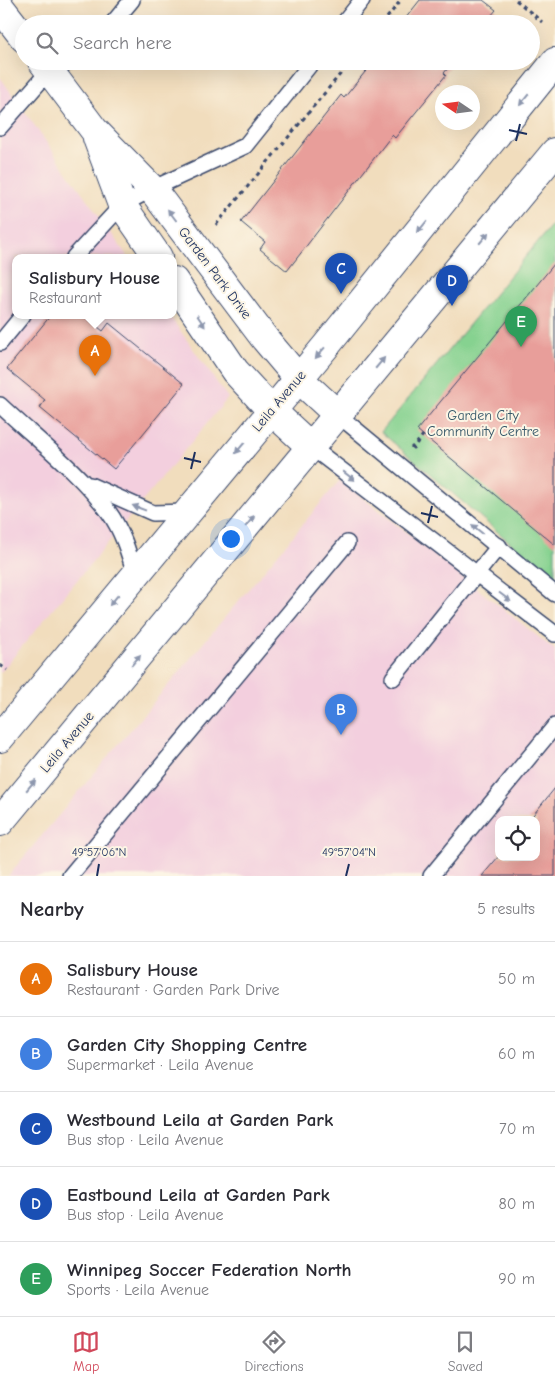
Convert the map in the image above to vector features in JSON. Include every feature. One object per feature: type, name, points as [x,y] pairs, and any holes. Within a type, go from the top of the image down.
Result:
[{"type":"main road","points":[[0,7],[15,26]]},
{"type":"main road","name":"Leila Avenue","points":[[0,738],[298,378],[555,62]]},
{"type":"main road","name":"Garden Park Drive","points":[[57,70],[94,130],[122,205],[156,254]]},
{"type":"main road","name":"Garden Park Drive","points":[[94,130],[152,188],[265,339],[298,378],[337,414]]},
{"type":"main road","name":"Leila Avenue","points":[[0,822],[555,152]]},
{"type":"main road","points":[[177,285],[235,371],[271,410],[310,446]]},
{"type":"lane","points":[[120,15],[132,0]]},
{"type":"lane","points":[[350,15],[362,0]]},
{"type":"lane","points":[[0,127],[50,70]]},
{"type":"lane","points":[[77,254],[122,205],[152,188],[245,146],[306,70]]},
{"type":"lane","points":[[0,343],[20,319]]},
{"type":"lane","points":[[0,405],[84,483],[109,512],[125,542],[135,575]]},
{"type":"lane","points":[[337,414],[555,594]]},
{"type":"lane","points":[[310,446],[555,634]]},
{"type":"lane","points":[[84,483],[153,513],[187,512]]},
{"type":"lane","points":[[70,876],[347,543]]},
{"type":"lane","points":[[393,678],[499,546]]},
{"type":"lane","points":[[430,876],[555,726]]},
{"type":"path","points":[[389,15],[401,0]]},
{"type":"path","points":[[516,0],[534,15]]},
{"type":"path","points":[[216,225],[344,70]]},
{"type":"path","points":[[406,442],[413,448],[423,435]]},
{"type":"path","points":[[0,665],[7,670]]},
{"type":"shaded area","points":[[0,77],[126,254],[12,254],[12,319],[172,319],[228,398],[0,673]]},
{"type":"shaded area","points":[[340,480],[555,650],[555,876],[8,876]]},
{"type":"green space","name":"Garden City Community Centre","points":[[555,221],[555,581],[381,432]]},
{"type":"building","points":[[420,0],[483,0],[496,10],[492,15],[408,15]]},
{"type":"building","points":[[367,70],[446,70],[444,73],[446,75],[438,85],[435,85],[435,89],[395,138],[392,135],[287,271],[260,249],[265,242],[241,222],[341,95],[344,98]]},
{"type":"building","name":"Garden City Community Centre","points":[[555,263],[555,545],[417,430]]},
{"type":"building","points":[[48,319],[88,319],[103,331],[109,323],[184,384],[114,469],[40,408],[45,400],[7,369]]},
{"type":"building","points":[[555,788],[555,876],[482,876],[495,861],[540,861],[540,816],[532,816]]},
{"type":"place","name":"Westbound Leila at Garden Park","points":[[341,294]]},
{"type":"place","name":"Eastbound Leila at Garden Park","points":[[452,306]]},
{"type":"place","name":"Winnipeg Soccer Federation North","points":[[521,347]]},
{"type":"place","name":"Salisbury House","points":[[95,376]]},
{"type":"place","name":"Garden City Shopping Centre","points":[[341,735]]}]
